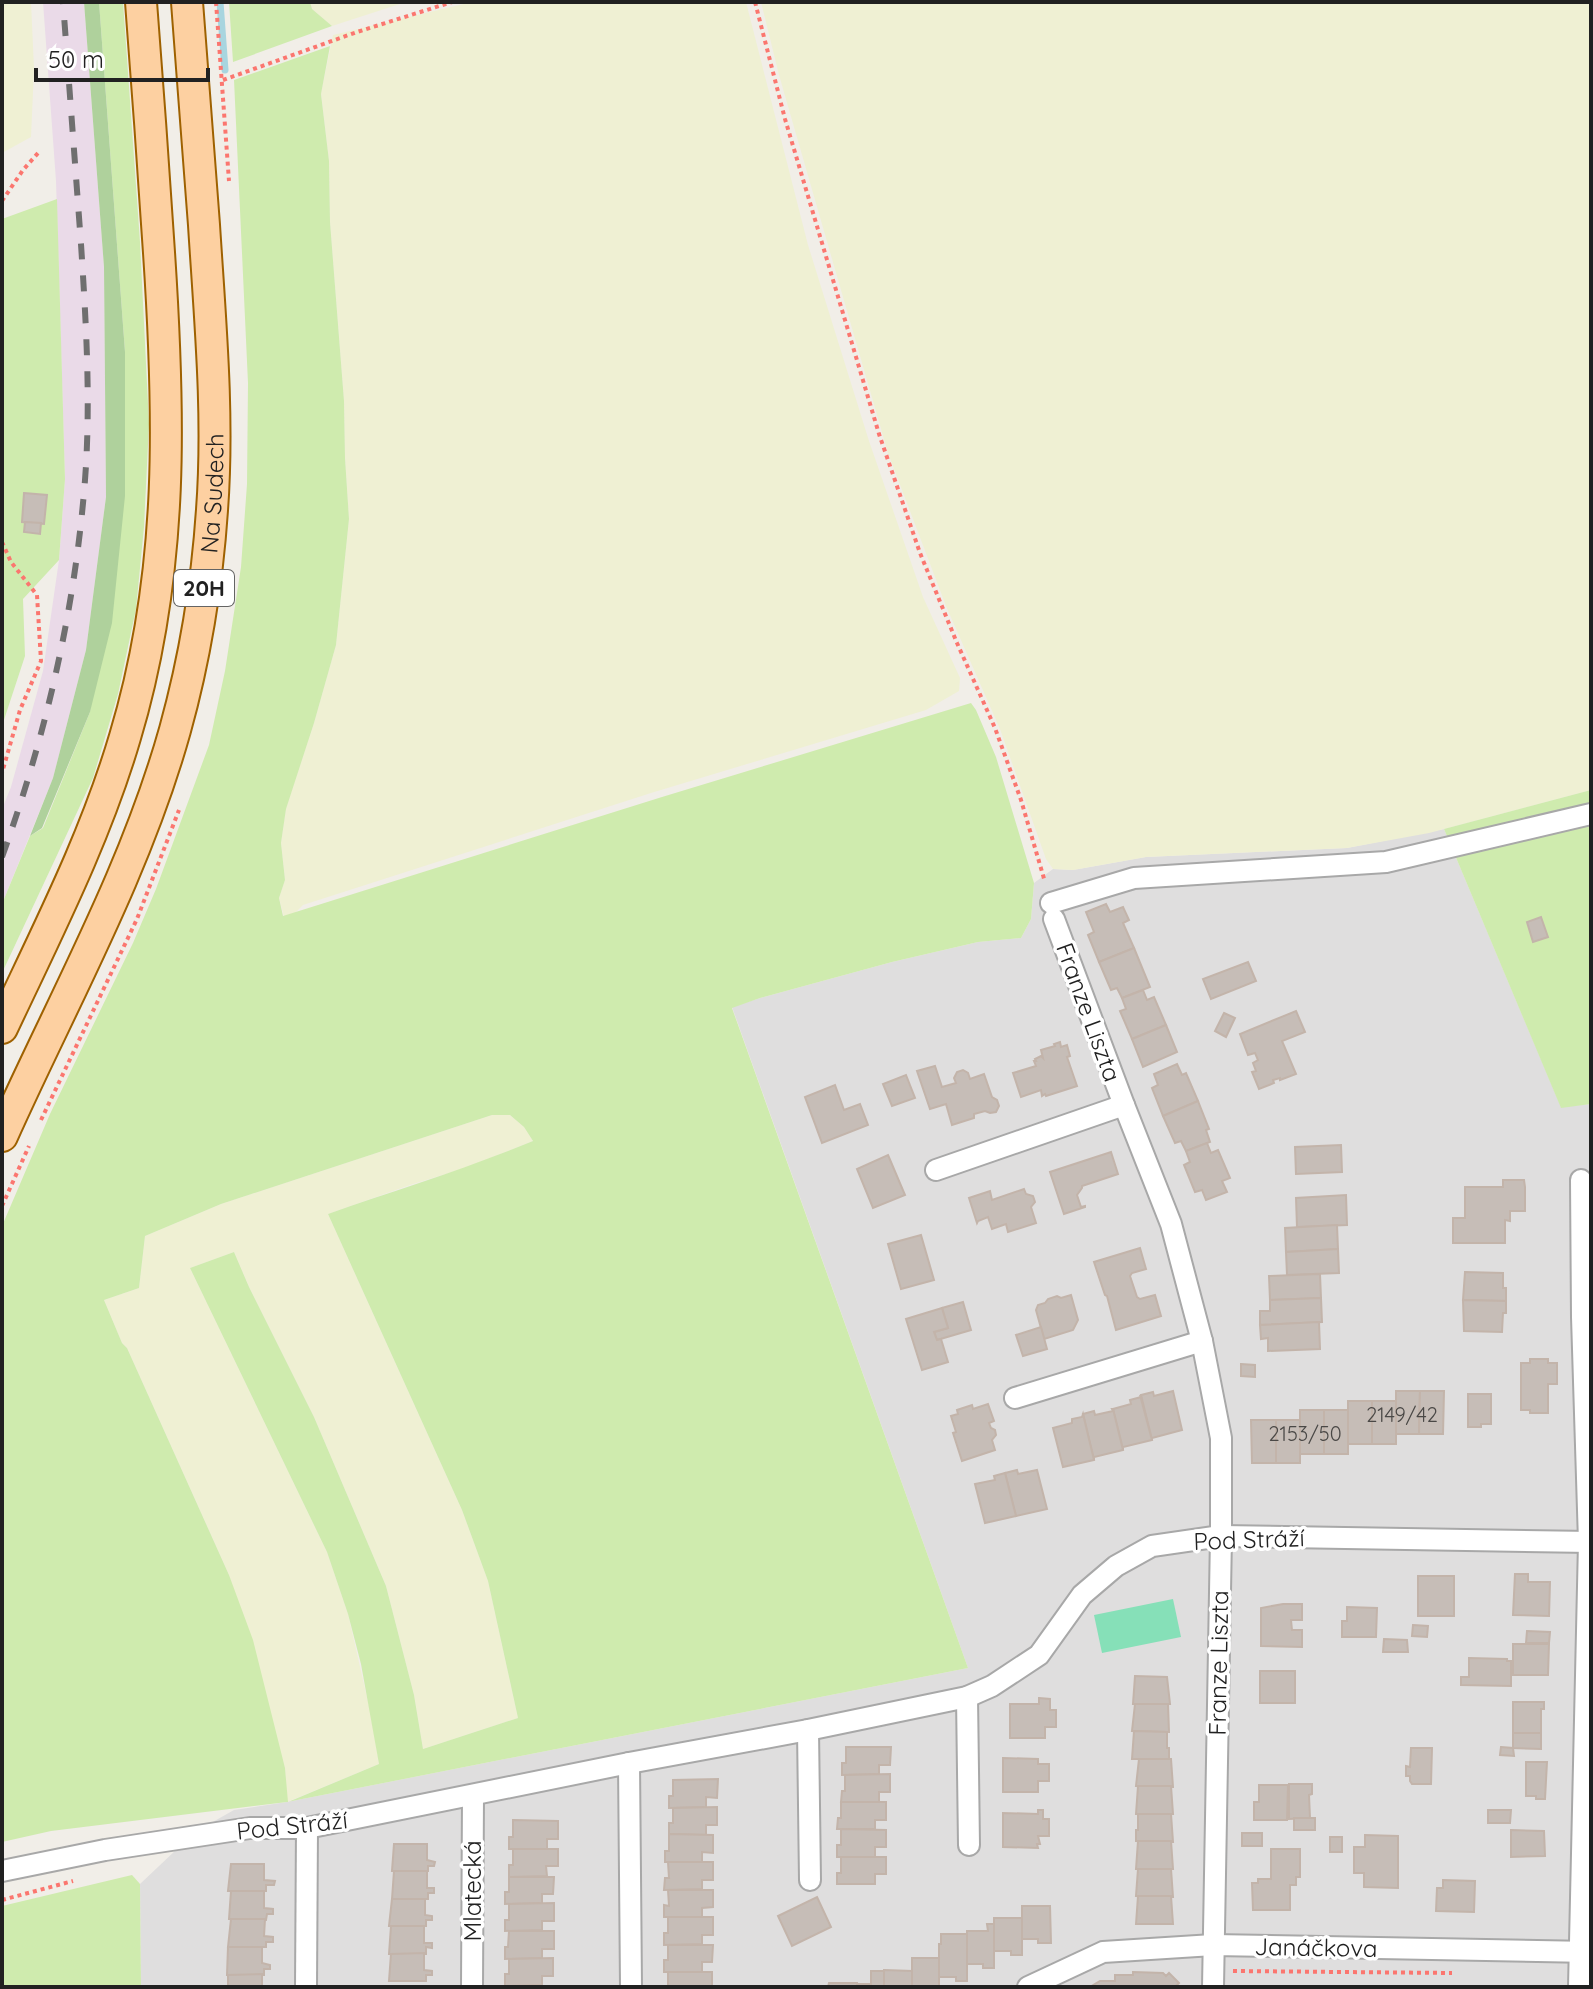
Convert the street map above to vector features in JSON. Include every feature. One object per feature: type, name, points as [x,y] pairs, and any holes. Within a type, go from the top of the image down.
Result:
[{"type":"main road","name":"Na Sudech","points":[[2,1028],[86,847],[107,792],[126,735],[140,678],[160,563],[166,478],[163,299],[141,2]]},
{"type":"main road","name":"Na Sudech","points":[[2,1136],[107,915],[144,825],[175,729],[199,623],[212,507],[213,391],[187,2]]},
{"type":"street","points":[[1052,911],[1134,878],[1386,862],[1591,814]]},
{"type":"street","name":"Franze Liszta","points":[[1052,911],[1171,1224],[1202,1341],[1221,1438],[1213,1980]]},
{"type":"street","name":"Franze Liszta","points":[[936,1170],[1124,1105]]},
{"type":"street","points":[[1579,1987],[1585,1952],[1590,1542],[1582,1317],[1581,1180]]},
{"type":"street","points":[[1015,1398],[1202,1341]]},
{"type":"street","name":"Pod Stráží","points":[[2,1871],[105,1850],[250,1828],[307,1828],[967,1697],[992,1686],[1039,1655],[1082,1595],[1116,1566],[1152,1546],[1221,1536],[1590,1542]]},
{"type":"street","points":[[967,1697],[969,1845]]},
{"type":"street","points":[[808,1730],[810,1880]]},
{"type":"street","points":[[629,1763],[631,1986]]},
{"type":"street","name":"Mlatecká","points":[[472,1987],[473,1796]]},
{"type":"street","points":[[306,1987],[307,1828]]},
{"type":"street","name":"Janáčkova","points":[[1040,1984],[1103,1952],[1213,1945],[1585,1952]]},
{"type":"path","points":[[222,80],[452,2]]},
{"type":"path","points":[[755,2],[785,119],[879,434],[920,553],[995,728],[1021,800],[1052,911]]},
{"type":"path","points":[[2,201],[38,153]]},
{"type":"path","points":[[2,542],[11,562],[37,595],[41,661],[20,710],[2,773]]},
{"type":"path","points":[[2,1900],[84,1878]]},
{"type":"path","points":[[1213,1980],[1466,1973]]},
{"type":"shaded area","points":[[43,2],[84,2],[104,267],[106,497],[86,650],[53,778],[2,904],[2,809],[43,671],[59,560],[65,479],[56,181]]},
{"type":"shaded area","points":[[1444,829],[1561,1107],[1591,1104],[1591,1987],[141,1987],[140,1884],[195,1832],[234,1810],[968,1668],[732,1007],[892,962],[978,942],[1021,938],[1031,919],[1034,883],[1053,869],[1073,870],[1146,857],[1347,848]]},
{"type":"green space","points":[[2,2],[31,2],[34,69],[31,137],[2,153]]},
{"type":"green space","points":[[84,2],[99,2],[125,352],[125,496],[112,623],[90,712],[42,828],[30,836],[53,778],[86,650],[106,497],[104,267]]},
{"type":"green space","points":[[99,2],[123,2],[140,242],[149,424],[136,609],[118,694],[93,778],[2,973],[2,904],[30,836],[43,828],[90,712],[125,352]]},
{"type":"green space","points":[[229,2],[310,2],[312,9],[332,26],[233,62]]},
{"type":"green space","points":[[310,2],[406,2],[332,26],[312,9]]},
{"type":"green space","points":[[472,2],[746,2],[808,245],[869,441],[923,597],[960,678],[959,691],[926,710],[651,793],[303,905],[294,914],[284,917],[279,898],[285,880],[281,843],[286,808],[336,645],[349,519],[344,401],[330,222],[329,161],[321,93],[333,35]]},
{"type":"green space","points":[[761,2],[1591,2],[1591,790],[1429,833],[1347,848],[1146,857],[1073,870],[1053,869],[1046,859],[1000,729],[946,606],[888,453],[779,75]]},
{"type":"green space","points":[[330,46],[321,94],[329,161],[330,222],[344,401],[349,519],[336,645],[286,809],[281,843],[285,880],[279,898],[283,916],[971,703],[976,710],[996,757],[1034,883],[1031,919],[1021,938],[978,942],[892,962],[732,1008],[968,1668],[289,1802],[379,1764],[361,1664],[327,1552],[190,1268],[234,1252],[314,1417],[386,1586],[414,1695],[423,1749],[518,1718],[488,1581],[462,1510],[328,1214],[533,1141],[524,1127],[510,1115],[492,1115],[221,1204],[145,1236],[139,1288],[104,1300],[229,1575],[253,1640],[285,1768],[288,1802],[51,1831],[2,1842],[2,1226],[50,1114],[156,889],[209,745],[225,671],[241,567],[247,484],[248,383],[234,80]]},
{"type":"green space","points":[[57,199],[65,479],[59,560],[23,599],[25,656],[2,726],[2,219]]},
{"type":"green space","points":[[1591,790],[1591,1104],[1561,1108],[1444,829]]},
{"type":"green space","points":[[492,1115],[510,1115],[524,1127],[533,1141],[465,1168],[328,1214],[462,1510],[488,1581],[518,1718],[423,1749],[414,1695],[386,1586],[314,1417],[234,1252],[190,1268],[327,1552],[348,1614],[371,1715],[379,1764],[287,1802],[285,1768],[229,1575],[104,1300],[139,1288],[145,1236],[221,1204]]},
{"type":"green space","points":[[1173,1599],[1181,1637],[1102,1653],[1094,1615]]},
{"type":"green space","points":[[132,1875],[140,1884],[141,1987],[2,1987],[2,1906]]},
{"type":"building","points":[[24,493],[47,495],[44,524],[22,522]]},
{"type":"building","points":[[25,522],[41,523],[40,534],[24,532]]},
{"type":"building","points":[[1106,904],[1110,912],[1123,907],[1129,920],[1123,923],[1134,948],[1099,962],[1088,935],[1094,932],[1086,912]]},
{"type":"building","points":[[1541,917],[1548,937],[1533,942],[1527,922]]},
{"type":"building","points":[[1134,948],[1150,987],[1122,998],[1117,988],[1111,990],[1099,962]]},
{"type":"building","points":[[1248,962],[1256,981],[1211,999],[1203,979]]},
{"type":"building","points":[[1143,990],[1147,1000],[1154,997],[1166,1025],[1132,1039],[1120,1011],[1126,1009],[1122,998]]},
{"type":"building","points":[[1296,1011],[1305,1032],[1282,1041],[1296,1074],[1273,1080],[1274,1083],[1259,1089],[1252,1072],[1256,1071],[1253,1063],[1258,1060],[1255,1053],[1248,1055],[1240,1034]]},
{"type":"building","points":[[1224,1013],[1235,1018],[1226,1037],[1215,1031]]},
{"type":"building","points":[[1166,1025],[1177,1052],[1143,1067],[1132,1039]]},
{"type":"building","points":[[1060,1042],[1061,1047],[1067,1045],[1070,1056],[1067,1057],[1077,1086],[1046,1096],[1042,1096],[1041,1090],[1021,1097],[1013,1073],[1036,1066],[1035,1059],[1043,1058],[1041,1050]]},
{"type":"building","points":[[1177,1064],[1182,1075],[1186,1073],[1198,1101],[1163,1116],[1152,1088],[1158,1085],[1154,1074]]},
{"type":"building","points":[[935,1066],[942,1087],[956,1083],[954,1078],[957,1072],[963,1070],[970,1079],[984,1074],[992,1097],[999,1106],[996,1112],[974,1114],[974,1118],[952,1125],[946,1104],[930,1109],[917,1071]]},
{"type":"building","points":[[906,1075],[915,1098],[892,1106],[883,1084]]},
{"type":"building","points":[[835,1085],[844,1110],[860,1104],[868,1125],[822,1143],[805,1097]]},
{"type":"building","points":[[1198,1101],[1209,1129],[1206,1130],[1210,1142],[1186,1151],[1181,1141],[1175,1143],[1163,1116]]},
{"type":"building","points":[[1207,1143],[1211,1153],[1218,1150],[1230,1178],[1222,1181],[1227,1192],[1206,1200],[1202,1190],[1195,1192],[1184,1165],[1190,1162],[1186,1151]]},
{"type":"building","points":[[1341,1145],[1342,1172],[1296,1174],[1295,1147]]},
{"type":"building","points":[[1111,1152],[1118,1174],[1082,1186],[1077,1195],[1081,1207],[1085,1207],[1064,1214],[1050,1172]]},
{"type":"building","points":[[888,1155],[905,1195],[873,1208],[857,1169]]},
{"type":"building","points":[[1503,1180],[1524,1180],[1525,1187],[1525,1211],[1510,1211],[1510,1221],[1505,1220],[1505,1243],[1453,1243],[1453,1218],[1465,1218],[1465,1187],[1503,1187]]},
{"type":"building","points":[[1024,1189],[1026,1194],[1033,1196],[1035,1202],[1031,1207],[1036,1223],[1008,1232],[1006,1224],[992,1229],[988,1217],[977,1223],[969,1198],[990,1191],[992,1200]]},
{"type":"building","points":[[1346,1195],[1347,1225],[1297,1227],[1296,1198]]},
{"type":"building","points":[[1337,1225],[1338,1249],[1286,1252],[1285,1228]]},
{"type":"building","points":[[921,1235],[934,1280],[901,1289],[888,1244]]},
{"type":"building","points":[[1140,1248],[1146,1269],[1130,1276],[1137,1297],[1155,1295],[1161,1316],[1116,1330],[1094,1262]]},
{"type":"building","points":[[1338,1249],[1339,1273],[1287,1275],[1286,1252]]},
{"type":"building","points":[[1465,1272],[1503,1273],[1506,1301],[1463,1300]]},
{"type":"building","points":[[1320,1274],[1321,1298],[1270,1300],[1269,1276]]},
{"type":"building","points":[[1071,1295],[1078,1320],[1073,1330],[1044,1339],[1036,1310],[1038,1305],[1057,1296]]},
{"type":"building","points":[[1321,1298],[1322,1322],[1260,1325],[1260,1311],[1270,1311],[1270,1300]]},
{"type":"building","points":[[1463,1300],[1506,1301],[1502,1332],[1464,1331]]},
{"type":"building","points":[[963,1302],[971,1330],[937,1340],[934,1332],[948,1328],[942,1308]]},
{"type":"building","points":[[942,1308],[948,1328],[934,1332],[937,1340],[941,1339],[948,1362],[922,1370],[906,1319]]},
{"type":"building","points":[[1319,1322],[1320,1349],[1268,1351],[1268,1338],[1261,1339],[1260,1325]]},
{"type":"building","points":[[1041,1327],[1047,1349],[1023,1356],[1016,1335]]},
{"type":"building","points":[[1530,1359],[1548,1359],[1548,1363],[1557,1363],[1557,1384],[1548,1384],[1548,1413],[1521,1410],[1521,1363],[1530,1363]]},
{"type":"building","points":[[1241,1364],[1255,1365],[1255,1377],[1241,1376]]},
{"type":"building","points":[[1173,1391],[1182,1430],[1152,1440],[1141,1395],[1153,1392],[1154,1396]]},
{"type":"building","points":[[1396,1391],[1420,1391],[1419,1434],[1396,1434]]},
{"type":"building","points":[[1420,1391],[1444,1391],[1443,1434],[1419,1434]]},
{"type":"building","points":[[1468,1394],[1491,1394],[1491,1424],[1468,1427]]},
{"type":"building","points":[[1141,1397],[1152,1440],[1123,1447],[1123,1450],[1113,1409],[1131,1404],[1130,1400]]},
{"type":"building","points":[[1348,1401],[1372,1401],[1372,1444],[1348,1444]]},
{"type":"building","points":[[1372,1401],[1396,1401],[1396,1444],[1372,1444]]},
{"type":"building","points":[[988,1404],[994,1421],[989,1423],[995,1430],[992,1440],[995,1450],[962,1461],[951,1416],[958,1414],[957,1410],[972,1405],[973,1409]]},
{"type":"building","points":[[1112,1409],[1123,1450],[1094,1457],[1094,1460],[1083,1414],[1094,1411],[1095,1415]]},
{"type":"building","points":[[1300,1410],[1324,1410],[1324,1454],[1300,1454]]},
{"type":"building","points":[[1324,1410],[1348,1410],[1348,1454],[1324,1454]]},
{"type":"building","points":[[1083,1414],[1094,1460],[1063,1467],[1053,1428],[1072,1423],[1072,1419]]},
{"type":"building","points":[[1251,1420],[1276,1420],[1276,1463],[1252,1463]]},
{"type":"building","points":[[1276,1420],[1300,1420],[1300,1463],[1276,1463]]},
{"type":"building","points":[[1017,1470],[1018,1474],[1037,1470],[1047,1509],[1016,1516],[1005,1473]]},
{"type":"building","points":[[1005,1473],[1016,1516],[985,1523],[975,1484],[995,1480],[994,1476]]},
{"type":"building","points":[[1515,1574],[1528,1574],[1528,1582],[1550,1582],[1549,1616],[1513,1615]]},
{"type":"building","points":[[1418,1576],[1454,1576],[1454,1616],[1418,1616]]},
{"type":"building","points":[[1302,1604],[1302,1620],[1291,1620],[1292,1630],[1302,1630],[1302,1647],[1261,1646],[1261,1608]]},
{"type":"building","points":[[1347,1607],[1377,1608],[1376,1637],[1342,1637],[1342,1621],[1347,1621]]},
{"type":"building","points":[[1413,1625],[1428,1626],[1427,1637],[1412,1636]]},
{"type":"building","points":[[1527,1631],[1550,1632],[1549,1643],[1526,1643]]},
{"type":"building","points":[[1384,1639],[1407,1640],[1408,1652],[1383,1652]]},
{"type":"building","points":[[1513,1644],[1549,1644],[1548,1675],[1513,1675]]},
{"type":"building","points":[[1469,1658],[1511,1661],[1511,1686],[1461,1685],[1461,1677],[1469,1677]]},
{"type":"building","points":[[1260,1671],[1295,1671],[1295,1703],[1260,1703]]},
{"type":"building","points":[[1135,1676],[1167,1677],[1170,1704],[1133,1704]]},
{"type":"building","points":[[1039,1698],[1050,1699],[1050,1710],[1056,1710],[1056,1727],[1045,1727],[1045,1738],[1010,1738],[1010,1704],[1039,1704]]},
{"type":"building","points":[[1513,1702],[1544,1702],[1541,1733],[1513,1733]]},
{"type":"building","points":[[1135,1704],[1168,1704],[1169,1732],[1132,1731]]},
{"type":"building","points":[[1134,1731],[1167,1732],[1169,1759],[1132,1759]]},
{"type":"building","points":[[1513,1733],[1541,1733],[1541,1749],[1513,1748]]},
{"type":"building","points":[[846,1747],[891,1747],[890,1765],[879,1765],[879,1774],[842,1775]]},
{"type":"building","points":[[1501,1747],[1513,1748],[1514,1756],[1500,1755]]},
{"type":"building","points":[[1411,1748],[1432,1748],[1431,1784],[1412,1784],[1410,1776],[1406,1776]]},
{"type":"building","points":[[1003,1758],[1038,1759],[1038,1764],[1049,1764],[1049,1781],[1038,1781],[1038,1792],[1003,1792]]},
{"type":"building","points":[[1139,1759],[1171,1759],[1173,1787],[1136,1786]]},
{"type":"building","points":[[1526,1762],[1547,1762],[1545,1799],[1526,1796]]},
{"type":"building","points":[[890,1774],[890,1792],[879,1792],[879,1802],[841,1802],[845,1775]]},
{"type":"building","points":[[718,1779],[717,1798],[706,1797],[706,1807],[669,1808],[673,1780]]},
{"type":"building","points":[[1289,1784],[1312,1784],[1310,1818],[1289,1819]]},
{"type":"building","points":[[1259,1785],[1288,1785],[1287,1820],[1254,1820],[1254,1802],[1259,1802]]},
{"type":"building","points":[[1138,1786],[1171,1786],[1173,1814],[1136,1814]]},
{"type":"building","points":[[841,1802],[886,1802],[886,1820],[875,1820],[875,1829],[837,1829]]},
{"type":"building","points":[[717,1807],[717,1825],[706,1825],[706,1835],[669,1834],[673,1808]]},
{"type":"building","points":[[1038,1810],[1043,1810],[1043,1819],[1049,1819],[1049,1836],[1038,1836],[1038,1848],[1003,1847],[1003,1813],[1038,1814]]},
{"type":"building","points":[[1488,1810],[1511,1810],[1510,1823],[1488,1823]]},
{"type":"building","points":[[1138,1814],[1171,1814],[1173,1842],[1136,1841]]},
{"type":"building","points":[[1294,1818],[1315,1818],[1315,1830],[1294,1830]]},
{"type":"building","points":[[513,1820],[558,1821],[558,1839],[547,1839],[547,1849],[509,1849]]},
{"type":"building","points":[[841,1829],[886,1830],[886,1847],[875,1847],[875,1857],[837,1857]]},
{"type":"building","points":[[1511,1830],[1544,1831],[1545,1856],[1511,1857]]},
{"type":"building","points":[[1242,1833],[1262,1833],[1262,1846],[1242,1846]]},
{"type":"building","points":[[669,1834],[713,1835],[713,1853],[702,1852],[702,1862],[665,1862],[665,1851],[669,1851]]},
{"type":"building","points":[[1365,1835],[1398,1836],[1398,1888],[1364,1887],[1364,1873],[1354,1873],[1354,1847],[1365,1847]]},
{"type":"building","points":[[1330,1837],[1342,1837],[1342,1852],[1330,1852]]},
{"type":"building","points":[[1138,1841],[1171,1841],[1173,1869],[1136,1869]]},
{"type":"building","points":[[394,1844],[427,1844],[427,1860],[435,1862],[434,1866],[428,1866],[428,1871],[392,1871]]},
{"type":"building","points":[[513,1849],[558,1849],[558,1866],[546,1866],[547,1876],[509,1877]]},
{"type":"building","points":[[1271,1849],[1300,1849],[1300,1877],[1296,1877],[1296,1885],[1290,1885],[1290,1910],[1253,1910],[1252,1883],[1258,1883],[1258,1879],[1271,1879]]},
{"type":"building","points":[[841,1857],[886,1857],[886,1874],[875,1874],[875,1884],[837,1884]]},
{"type":"building","points":[[668,1862],[713,1862],[713,1880],[702,1880],[702,1889],[664,1890],[665,1878],[669,1878]]},
{"type":"building","points":[[231,1864],[264,1864],[264,1880],[275,1881],[274,1885],[266,1885],[266,1891],[228,1891]]},
{"type":"building","points":[[1138,1869],[1171,1869],[1173,1897],[1136,1896]]},
{"type":"building","points":[[394,1871],[427,1871],[427,1888],[434,1888],[434,1893],[428,1893],[428,1899],[392,1899]]},
{"type":"building","points":[[509,1877],[554,1877],[553,1894],[542,1894],[542,1903],[505,1904]]},
{"type":"building","points":[[1443,1880],[1475,1881],[1474,1912],[1436,1911],[1437,1888],[1443,1888]]},
{"type":"building","points":[[668,1890],[713,1890],[713,1907],[702,1908],[702,1917],[664,1917],[664,1905],[669,1906]]},
{"type":"building","points":[[231,1891],[264,1891],[264,1908],[273,1909],[273,1914],[267,1914],[266,1920],[229,1919]]},
{"type":"building","points":[[1138,1896],[1171,1896],[1173,1924],[1136,1924]]},
{"type":"building","points":[[817,1897],[831,1927],[792,1946],[778,1916]]},
{"type":"building","points":[[392,1899],[425,1899],[425,1915],[432,1916],[432,1920],[426,1920],[426,1926],[389,1926]]},
{"type":"building","points":[[554,1903],[554,1921],[542,1921],[542,1930],[505,1931],[509,1904]]},
{"type":"building","points":[[1022,1906],[1050,1906],[1051,1943],[1022,1939]]},
{"type":"building","points":[[668,1917],[713,1917],[713,1935],[702,1935],[702,1944],[664,1945]]},
{"type":"building","points":[[994,1918],[1022,1918],[1022,1955],[1011,1955],[1011,1951],[994,1951]]},
{"type":"building","points":[[231,1919],[265,1919],[264,1936],[273,1937],[273,1942],[266,1942],[266,1947],[228,1947]]},
{"type":"building","points":[[987,1924],[994,1924],[994,1968],[967,1964],[967,1931],[988,1931]]},
{"type":"building","points":[[391,1926],[424,1926],[424,1943],[432,1943],[432,1948],[426,1947],[426,1954],[389,1954]]},
{"type":"building","points":[[509,1931],[554,1931],[554,1949],[542,1949],[542,1958],[505,1959]]},
{"type":"building","points":[[941,1934],[967,1934],[967,1981],[956,1981],[956,1977],[939,1977]]},
{"type":"building","points":[[668,1945],[713,1945],[712,1962],[702,1962],[702,1972],[664,1972]]},
{"type":"building","points":[[228,1947],[262,1947],[262,1963],[270,1965],[270,1969],[264,1969],[264,1975],[227,1975]]},
{"type":"building","points":[[424,1953],[424,1970],[432,1971],[432,1975],[426,1975],[426,1981],[389,1981],[391,1954]]},
{"type":"building","points":[[553,1958],[553,1976],[542,1976],[542,1985],[505,1986],[509,1959]]},
{"type":"building","points":[[912,1958],[939,1958],[939,1987],[912,1987]]},
{"type":"building","points":[[884,1970],[912,1971],[912,1987],[884,1987]]},
{"type":"building","points":[[871,1971],[884,1971],[884,1987],[857,1987],[856,1984],[871,1984]]},
{"type":"building","points":[[668,1972],[712,1972],[712,1987],[668,1987]]},
{"type":"building","points":[[1133,1972],[1163,1973],[1166,1976],[1169,1973],[1179,1983],[1177,1987],[1090,1987],[1100,1981],[1115,1981],[1115,1975],[1133,1975]]},
{"type":"building","points":[[262,1974],[262,1987],[228,1987],[228,1975]]},
{"type":"building","points":[[829,1983],[857,1983],[857,1987],[828,1987]]},
{"type":"waterway","points":[[220,2],[225,70]]},
{"type":"railway","points":[[2,857],[32,765],[56,672],[74,577],[85,480],[88,421],[86,332],[63,2]]}]
